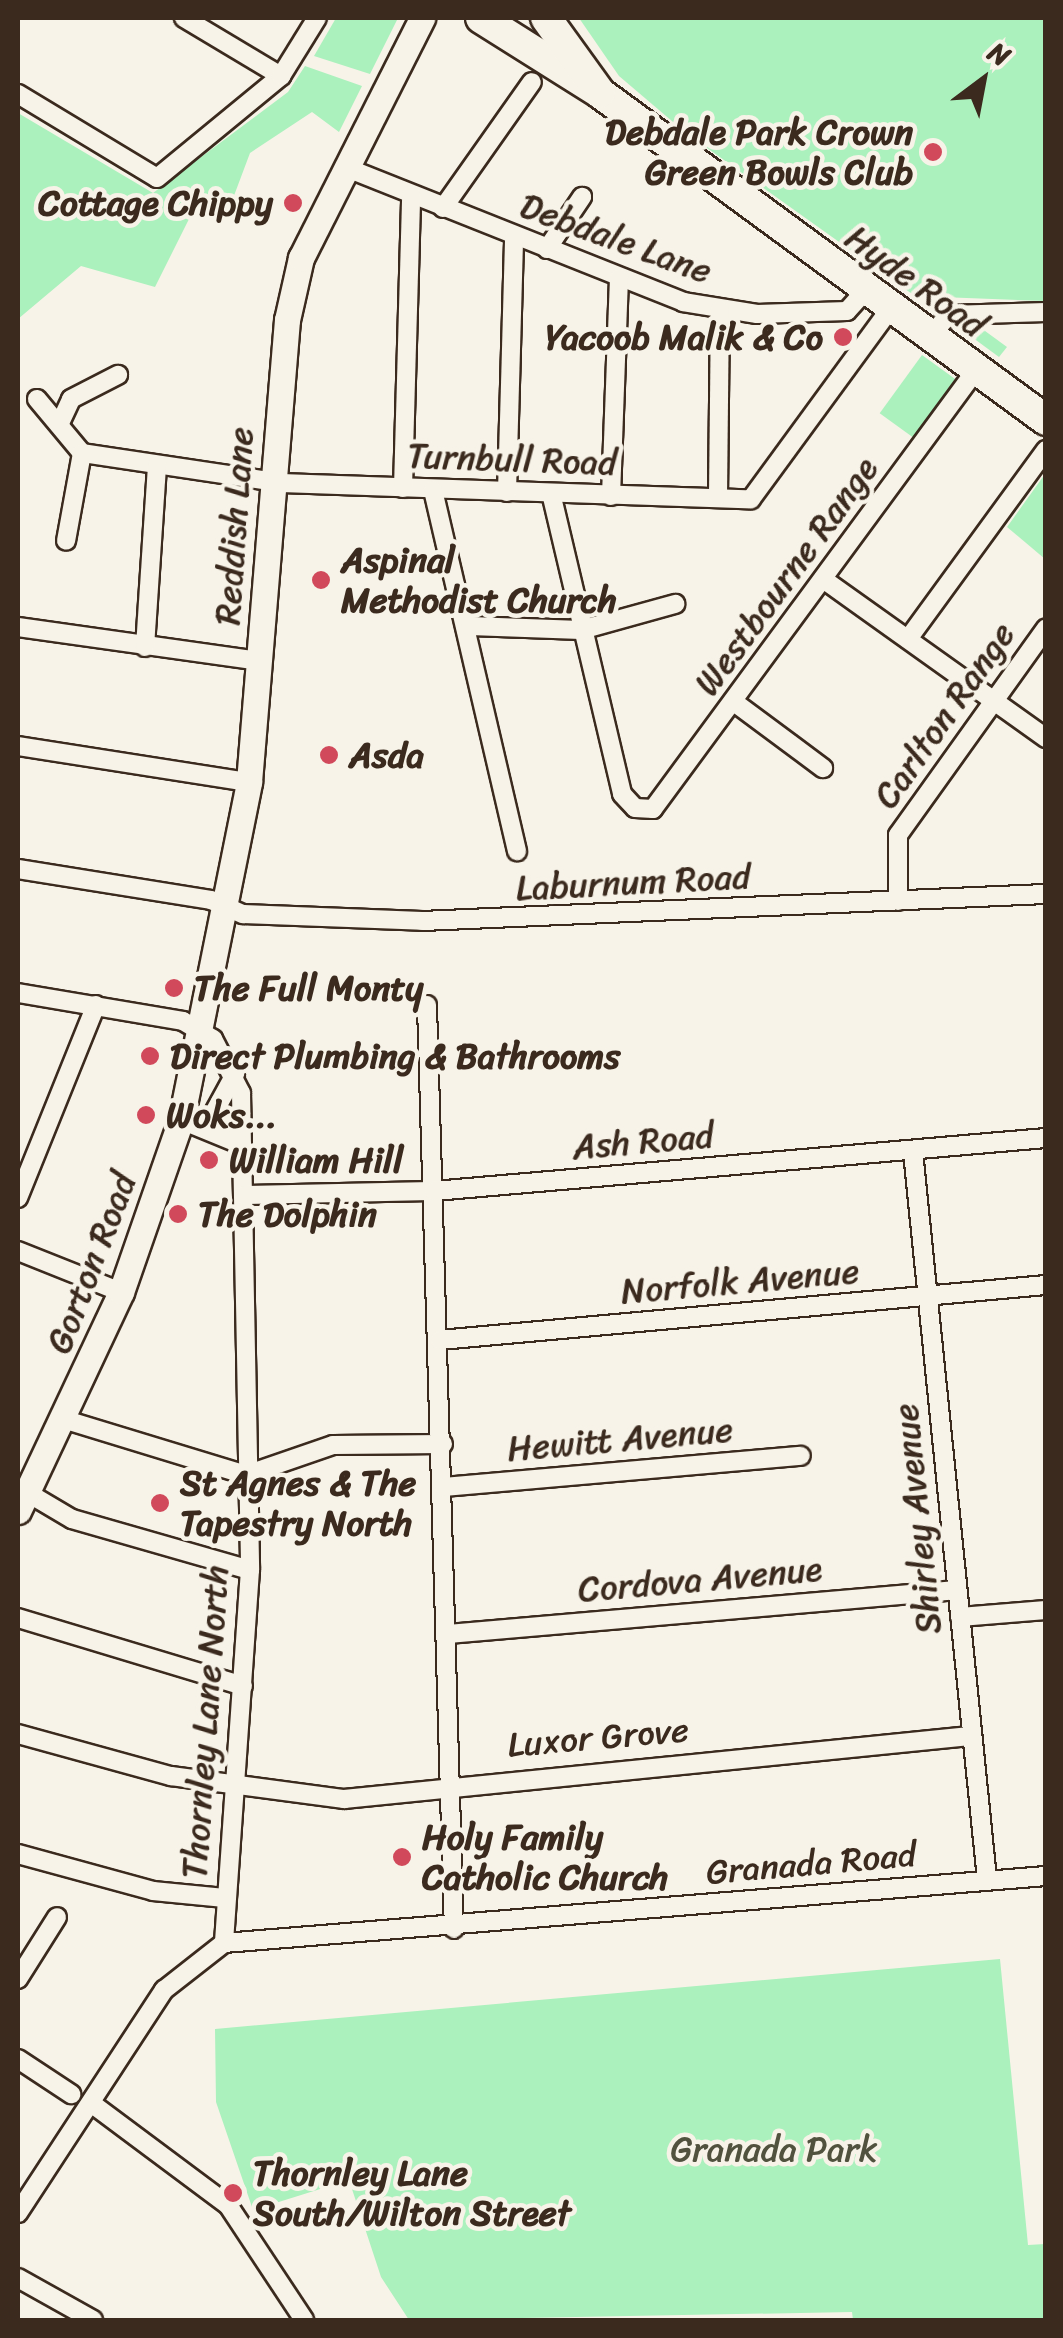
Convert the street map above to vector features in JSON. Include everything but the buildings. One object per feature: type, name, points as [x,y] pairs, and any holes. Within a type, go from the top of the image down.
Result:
[{"type":"highway","name":"Hyde Road","points":[[481,18],[531,67],[600,93],[1046,420]]},
{"type":"highway","points":[[513,18],[531,67]]},
{"type":"highway","name":"Hyde Road","points":[[546,18],[600,93]]},
{"type":"main road","points":[[408,52],[414,18]]},
{"type":"main road","name":"Reddish Lane","points":[[202,1030],[248,782],[271,481],[301,258],[422,18]]},
{"type":"main road","name":"Reddish Lane","points":[[408,52],[432,18]]},
{"type":"main road","name":"Gorton Road","points":[[23,1502],[66,1420],[193,1124],[202,1030]]},
{"type":"street","points":[[184,18],[281,76]]},
{"type":"street","points":[[18,94],[157,178],[281,76],[316,18]]},
{"type":"street","points":[[443,208],[531,67]]},
{"type":"street","name":"Debdale Lane","points":[[346,168],[619,278],[720,310],[847,311],[878,300]]},
{"type":"street","points":[[403,488],[411,195]]},
{"type":"street","points":[[547,249],[582,197]]},
{"type":"street","points":[[507,492],[514,236]]},
{"type":"street","points":[[612,496],[619,278]]},
{"type":"street","name":"Turnbull Road","points":[[82,453],[271,481],[433,490],[751,498],[878,300]]},
{"type":"street","points":[[718,496],[720,310]]},
{"type":"street","points":[[930,337],[949,315],[1046,312]]},
{"type":"street","name":"Westbourne Range","points":[[581,630],[622,794],[642,810],[663,802],[976,370]]},
{"type":"street","points":[[60,423],[71,399],[118,376]]},
{"type":"street","points":[[38,399],[82,453],[66,540]]},
{"type":"street","points":[[908,639],[1046,450]]},
{"type":"street","points":[[145,647],[158,465]]},
{"type":"street","points":[[433,490],[470,626],[518,851]]},
{"type":"street","points":[[551,493],[581,630]]},
{"type":"street","points":[[824,578],[1046,738]]},
{"type":"street","points":[[470,626],[581,630],[675,604]]},
{"type":"street","points":[[18,627],[258,662]]},
{"type":"street","name":"Carlton Range","points":[[898,901],[898,835],[1046,628]]},
{"type":"street","points":[[734,702],[823,768]]},
{"type":"street","points":[[18,746],[248,782]]},
{"type":"street","name":"Laburnum Road","points":[[18,869],[226,905],[260,915],[422,921],[1046,894]]},
{"type":"street","points":[[18,993],[139,1011],[202,1030],[235,1074],[193,1124],[242,1144]]},
{"type":"street","points":[[426,1005],[440,1340],[454,1929]]},
{"type":"street","points":[[18,1198],[96,1006]]},
{"type":"street","name":"Thornley Lane North","points":[[224,1943],[250,1570],[244,1195],[235,1074]]},
{"type":"street","name":"Ash Road","points":[[244,1195],[434,1191],[1046,1138]]},
{"type":"street","name":"Shirley Avenue","points":[[913,1152],[987,1879]]},
{"type":"street","points":[[18,1250],[121,1292]]},
{"type":"street","name":"Norfolk Avenue","points":[[440,1340],[1046,1286]]},
{"type":"street","points":[[66,1420],[246,1475],[333,1445],[443,1444]]},
{"type":"street","name":"Hewitt Avenue","points":[[444,1487],[801,1456]]},
{"type":"street","points":[[23,1502],[250,1570]]},
{"type":"street","name":"Cordova Avenue","points":[[448,1634],[957,1590]]},
{"type":"street","points":[[960,1617],[1046,1610]]},
{"type":"street","points":[[18,1618],[242,1686]]},
{"type":"street","name":"Luxor Grove","points":[[18,1734],[236,1787],[344,1799],[970,1736]]},
{"type":"street","points":[[18,1854],[153,1892],[225,1898]]},
{"type":"street","name":"Granada Road","points":[[224,1943],[454,1929],[1046,1876]]},
{"type":"street","points":[[18,1980],[58,1917]]},
{"type":"street","points":[[18,2213],[164,1990],[224,1943]]},
{"type":"street","points":[[18,2059],[71,2094]]},
{"type":"street","points":[[91,2103],[228,2205],[304,2320]]},
{"type":"street","points":[[18,2278],[93,2320]]},
{"type":"green space","points":[[336,18],[398,18],[370,74],[314,56]]},
{"type":"green space","points":[[579,18],[1045,18],[1045,301],[915,296],[686,133],[619,76]]},
{"type":"green space","points":[[305,66],[362,86],[339,132],[312,112],[250,153],[232,201],[202,193],[155,287],[81,266],[18,319],[18,113],[153,193],[288,92]]},
{"type":"green space","points":[[970,320],[1007,347],[999,357],[950,321]]},
{"type":"green space","points":[[922,355],[955,379],[913,437],[880,413]]},
{"type":"green space","points":[[1045,474],[1045,559],[1007,527]]},
{"type":"green space","name":"Granada Park","points":[[1000,1959],[1028,2245],[1045,2244],[1045,2320],[853,2320],[852,2312],[409,2320],[381,2277],[349,2180],[253,2210],[216,2102],[215,2029]]},
{"type":"place","name":"Debdale Park Crown Green Bowls Club","points":[[933,152]]},
{"type":"place","name":"Cottage Chippy","points":[[293,203]]},
{"type":"place","name":"Yacoob Malik & Co","points":[[843,337]]},
{"type":"place","name":"Aspinal Methodist Church","points":[[321,580]]},
{"type":"place","name":"Asda","points":[[329,755]]},
{"type":"place","name":"The Full Monty","points":[[174,988]]},
{"type":"place","name":"Direct Plumbing & Bathrooms","points":[[150,1056]]},
{"type":"place","name":"Woks...","points":[[146,1115]]},
{"type":"place","name":"William Hill","points":[[209,1160]]},
{"type":"place","name":"The Dolphin","points":[[178,1214]]},
{"type":"place","name":"St Agnes & The Tapestry North","points":[[160,1503]]},
{"type":"place","name":"Holy Family Catholic Church","points":[[402,1857]]},
{"type":"place","name":"Thornley Lane South/Wilton Street","points":[[233,2193]]}]
